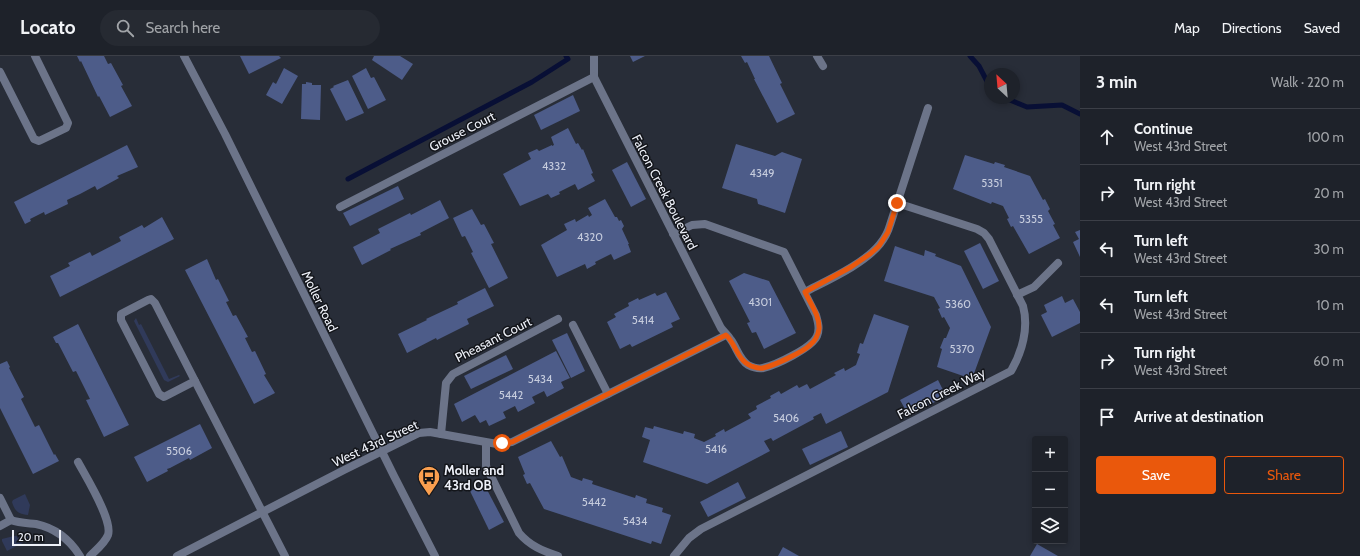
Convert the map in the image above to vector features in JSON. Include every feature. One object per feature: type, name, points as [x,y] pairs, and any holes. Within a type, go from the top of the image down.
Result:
[{"type":"street","points":[[0,72],[34,139],[39,141],[66,128],[68,123],[35,56]]},
{"type":"street","name":"Moller Road","points":[[184,56],[225,134],[381,451],[435,556]]},
{"type":"street","name":"Falcon Creek Boulevard","points":[[594,56],[594,78],[721,328],[726,335]]},
{"type":"street","points":[[817,56],[824,66]]},
{"type":"street","name":"Grouse Court","points":[[340,207],[594,78]]},
{"type":"street","points":[[805,292],[851,267],[879,246],[888,232],[928,108]]},
{"type":"street","name":"Falcon Creek Way","points":[[674,556],[694,533],[701,529],[1011,371],[1024,338],[1026,325],[1024,310],[1018,295],[990,241],[984,233],[977,229],[897,203]]},
{"type":"street","points":[[673,234],[692,225],[705,224],[780,250],[786,255],[805,292],[818,322],[819,330],[817,336],[809,347],[772,365],[760,368],[752,367],[743,360],[732,340],[726,335]]},
{"type":"street","points":[[1018,295],[1034,287],[1058,263]]},
{"type":"street","points":[[195,381],[164,397],[159,394],[121,320],[122,314],[148,300],[154,301],[285,556]]},
{"type":"street","name":"Pheasant Court","points":[[441,434],[446,383],[453,374],[558,319]]},
{"type":"street","points":[[573,325],[608,394]]},
{"type":"street","name":"West 43rd Street","points":[[177,556],[419,433],[430,432],[486,443],[497,444],[512,442],[726,335]]},
{"type":"street","points":[[486,443],[486,466],[519,533],[527,542],[558,556]]},
{"type":"street","points":[[78,462],[105,513],[109,529],[108,536],[104,542],[90,556]]},
{"type":"street","points":[[0,498],[11,520]]},
{"type":"street","points":[[0,526],[11,520],[51,529],[72,545],[80,556]]},
{"type":"shaded area","points":[[136,318],[139,325],[141,324],[169,379],[179,375],[180,376],[168,382],[164,380],[134,321]]},
{"type":"shaded area","points":[[25,494],[30,505],[28,515],[18,512],[14,508],[12,502]]},
{"type":"shaded area","points":[[14,536],[34,537],[7,551],[2,539]]},
{"type":"building","points":[[77,56],[104,56],[108,64],[111,63],[132,106],[110,117]]},
{"type":"building","points":[[240,56],[279,56],[281,58],[249,74]]},
{"type":"building","points":[[374,56],[400,56],[413,64],[402,80],[372,60]]},
{"type":"building","points":[[630,56],[645,56],[633,62]]},
{"type":"building","points":[[741,56],[769,56],[782,83],[780,84],[795,114],[777,123],[754,79],[747,62],[745,63]]},
{"type":"building","points":[[284,68],[298,76],[282,104],[266,95],[273,82],[276,84]]},
{"type":"building","points":[[366,68],[371,78],[374,77],[386,100],[368,109],[352,76]]},
{"type":"building","points":[[348,80],[364,113],[346,121],[330,89],[334,87],[333,86]]},
{"type":"building","points":[[306,82],[312,83],[312,85],[321,85],[320,120],[301,119],[302,84],[306,84]]},
{"type":"building","points":[[573,95],[580,111],[541,130],[534,115]]},
{"type":"building","points":[[568,128],[576,144],[578,143],[582,150],[583,149],[593,173],[591,174],[595,181],[578,190],[575,184],[551,198],[548,194],[520,206],[503,174],[531,159],[528,153],[537,149],[539,151],[554,145],[551,137]]},
{"type":"building","points":[[736,144],[775,156],[782,152],[802,159],[785,213],[758,204],[757,199],[722,188]]},
{"type":"building","points":[[127,145],[138,167],[117,176],[119,178],[97,190],[95,186],[67,200],[68,204],[45,215],[44,212],[30,219],[31,221],[25,224],[14,202]]},
{"type":"building","points":[[965,155],[994,164],[995,162],[1005,165],[1004,167],[1030,176],[1043,200],[1045,199],[1050,209],[1048,211],[1060,238],[1029,254],[1013,226],[1011,227],[1007,219],[1009,218],[1003,206],[992,202],[991,204],[953,189]]},
{"type":"building","points":[[627,162],[646,199],[631,207],[612,170]]},
{"type":"building","points":[[398,186],[404,199],[350,226],[343,213]]},
{"type":"building","points":[[605,199],[615,217],[617,217],[619,221],[621,220],[624,226],[622,229],[631,252],[614,260],[611,254],[595,262],[596,264],[587,269],[585,264],[557,277],[541,245],[567,230],[564,224],[575,219],[576,222],[588,215],[589,217],[592,215],[588,208]]},
{"type":"building","points":[[440,200],[449,218],[420,233],[421,235],[390,249],[391,250],[362,265],[353,247],[380,233],[378,229],[410,213],[411,215]]},
{"type":"building","points":[[472,209],[481,225],[484,224],[494,243],[491,244],[508,278],[489,288],[471,253],[473,252],[465,236],[462,237],[453,218]]},
{"type":"building","points":[[162,217],[174,239],[60,297],[50,276],[70,266],[68,263],[90,252],[92,256],[121,241],[119,237],[142,225],[144,228]]},
{"type":"building","points":[[1080,230],[1080,257],[1073,242],[1079,239],[1075,232]]},
{"type":"building","points":[[980,243],[999,281],[983,289],[964,251]]},
{"type":"building","points":[[895,246],[924,256],[925,250],[936,254],[935,256],[961,266],[991,327],[972,379],[937,367],[942,349],[940,348],[950,328],[944,317],[942,318],[938,309],[940,308],[934,297],[884,281]]},
{"type":"building","points":[[207,259],[216,280],[218,279],[229,301],[226,302],[233,316],[236,315],[248,337],[245,338],[252,352],[255,351],[266,374],[264,375],[275,393],[254,404],[185,270]]},
{"type":"building","points":[[744,273],[769,281],[796,333],[764,349],[756,332],[752,333],[747,323],[750,322],[729,281]]},
{"type":"building","points":[[485,288],[494,306],[467,319],[469,324],[437,340],[436,338],[407,353],[398,334],[458,304],[457,302]]},
{"type":"building","points":[[666,292],[680,319],[671,323],[673,327],[632,347],[630,344],[620,349],[607,322],[616,317],[614,314],[629,306],[628,303],[638,298],[639,300],[655,293],[657,296]]},
{"type":"building","points":[[1062,296],[1065,303],[1073,299],[1080,312],[1080,323],[1052,337],[1041,315],[1047,312],[1044,305]]},
{"type":"building","points":[[874,314],[909,326],[888,392],[826,424],[821,413],[813,417],[814,419],[773,441],[771,438],[764,441],[770,451],[707,484],[643,462],[650,440],[642,437],[645,427],[653,429],[654,426],[683,434],[684,431],[695,434],[694,438],[704,442],[716,436],[715,434],[724,429],[725,432],[751,418],[748,414],[757,409],[756,406],[771,398],[770,396],[779,391],[781,394],[797,385],[799,388],[807,384],[810,389],[836,375],[834,373],[844,368],[845,371],[856,365],[860,354],[857,353],[860,343],[863,344]]},
{"type":"building","points":[[78,324],[129,425],[104,437],[86,400],[90,399],[76,371],[73,372],[58,343],[56,343],[53,337]]},
{"type":"building","points":[[567,333],[585,371],[571,378],[552,340]]},
{"type":"building","points":[[556,351],[570,378],[561,382],[564,388],[547,397],[544,391],[532,397],[535,403],[518,412],[515,406],[503,412],[506,418],[489,426],[486,420],[480,423],[475,415],[462,422],[454,404]]},
{"type":"building","points":[[506,355],[513,369],[471,389],[464,376]]},
{"type":"building","points":[[7,361],[24,397],[21,399],[35,427],[39,425],[54,455],[55,454],[59,461],[33,474],[0,408],[0,364]]},
{"type":"building","points":[[938,380],[946,396],[909,416],[900,400]]},
{"type":"building","points":[[200,424],[212,448],[190,460],[189,458],[167,469],[168,471],[147,482],[134,457]]},
{"type":"building","points":[[841,431],[848,447],[810,465],[802,449]]},
{"type":"building","points":[[551,441],[560,457],[562,456],[571,477],[582,481],[583,478],[593,481],[592,484],[635,498],[636,495],[647,499],[646,503],[663,508],[662,512],[671,515],[661,544],[652,541],[651,544],[544,509],[530,483],[527,484],[523,475],[525,474],[518,457]]},
{"type":"building","points":[[738,482],[746,498],[708,517],[700,502]]},
{"type":"building","points":[[484,484],[504,522],[489,530],[470,491]]},
{"type":"building","points":[[1037,544],[1058,556],[1030,556]]},
{"type":"building","points":[[783,547],[799,556],[778,556]]},
{"type":"waterway","points":[[348,179],[532,82],[568,59],[566,56]]},
{"type":"waterway","points":[[970,56],[979,66],[984,76]]},
{"type":"waterway","points":[[1020,104],[1027,107],[1062,105],[1080,114]]},
{"type":"place","name":"Moller and 43rd OB","points":[[429,496]]},
{"type":"route","points":[[502,443],[512,442],[726,335],[732,340],[743,360],[752,367],[764,368],[809,347],[814,342],[819,330],[816,315],[805,292],[856,264],[879,246],[888,232],[897,203]]}]
